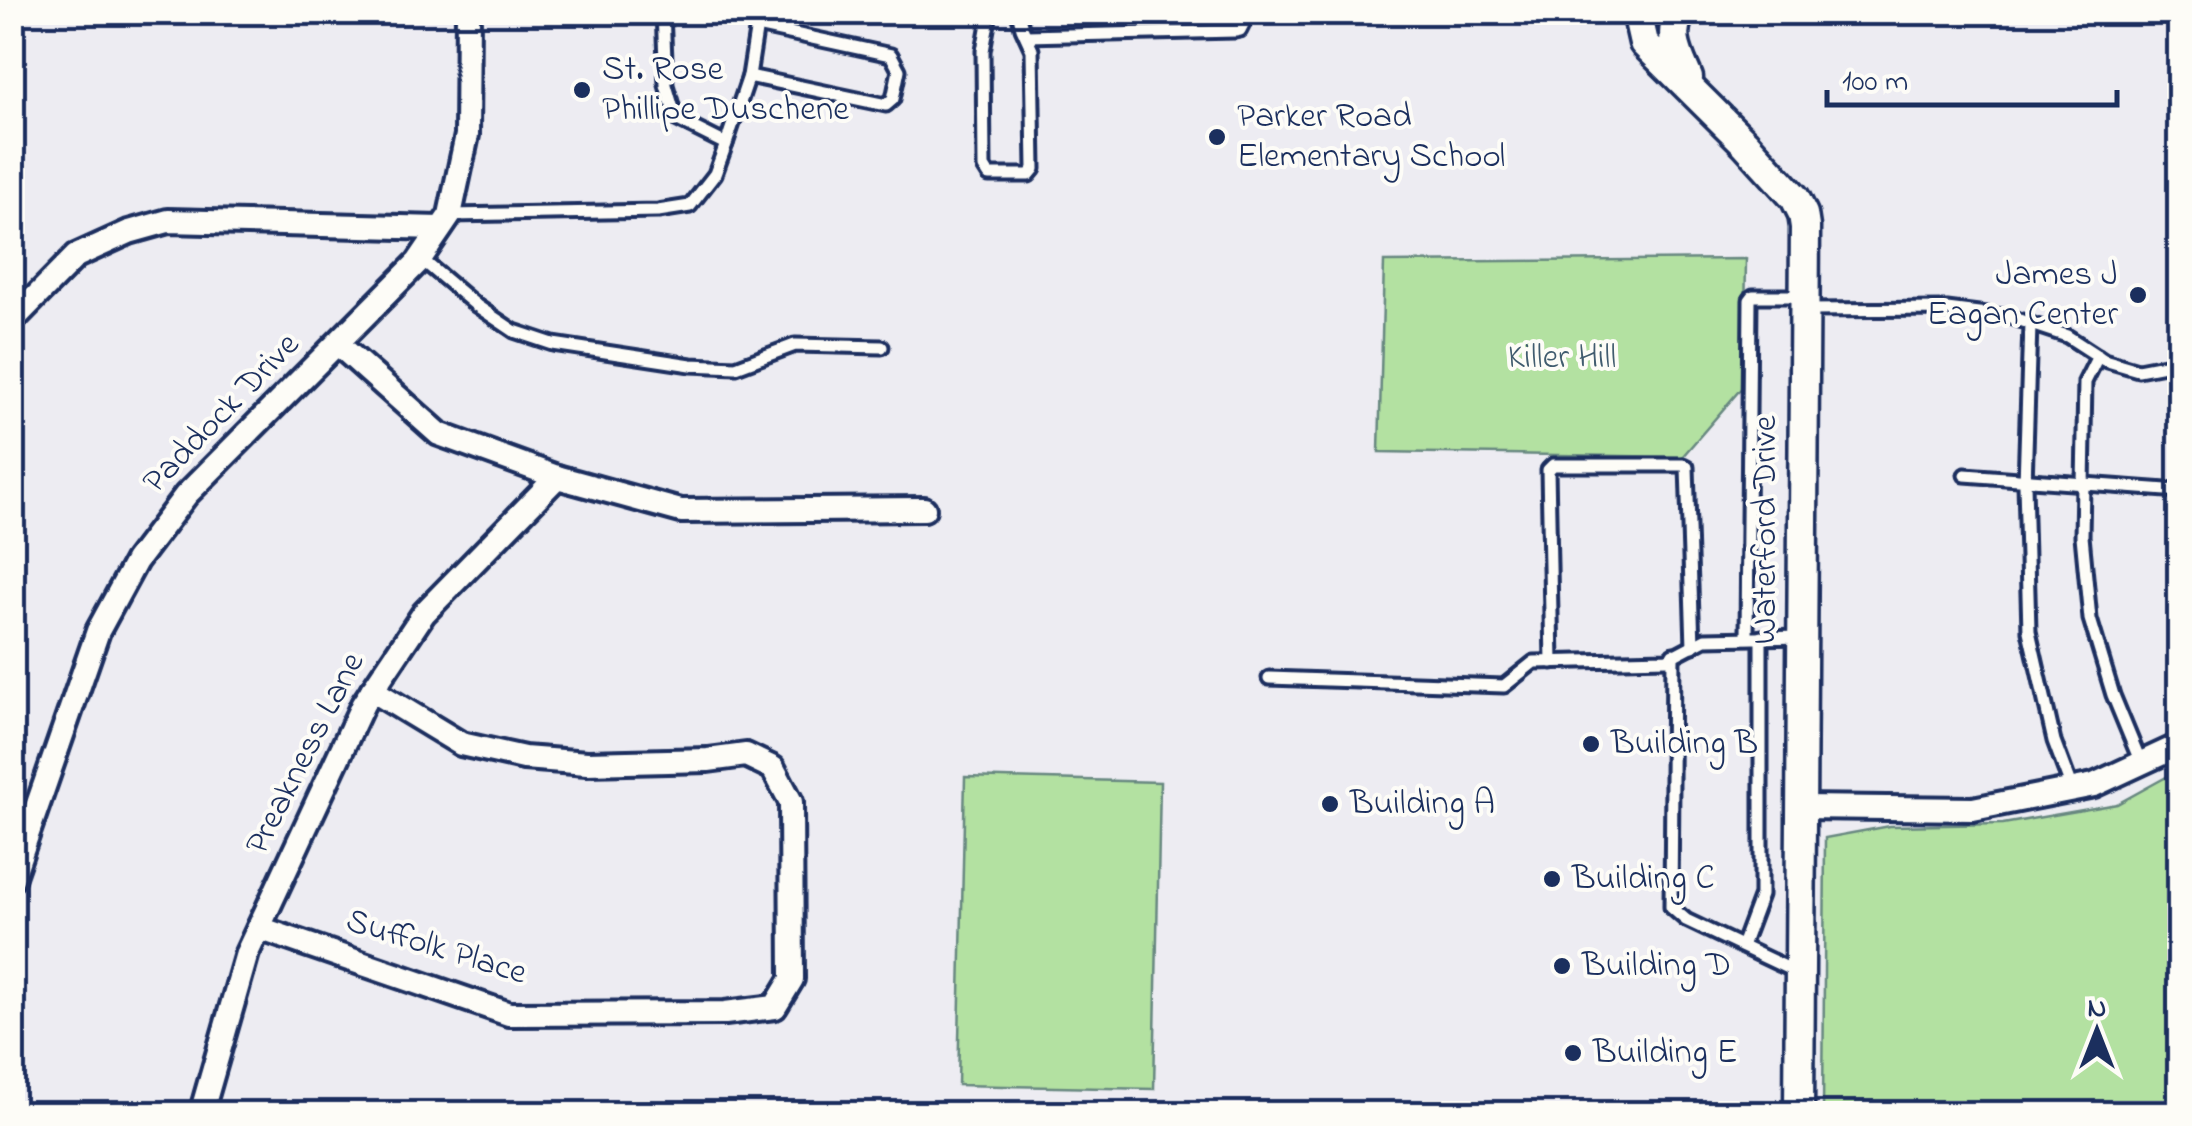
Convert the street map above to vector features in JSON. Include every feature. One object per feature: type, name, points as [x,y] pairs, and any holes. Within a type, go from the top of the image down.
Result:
[{"type":"street","name":"Paddock Drive","points":[[12,879],[98,631],[136,560],[186,495],[420,258],[445,222],[468,136],[468,12]]},
{"type":"street","name":"Waterford Drive","points":[[1637,12],[1644,43],[1795,198],[1805,227],[1798,1114]]},
{"type":"street","points":[[1681,12],[1676,18],[1673,43],[1694,93]]},
{"type":"street","points":[[12,321],[76,256],[168,220],[445,222]]},
{"type":"street","points":[[338,344],[439,434],[557,477],[681,511],[924,508]]},
{"type":"street","name":"Preakness Lane","points":[[202,1114],[247,954],[364,704],[424,612],[557,477]]},
{"type":"street","name":"Suffolk Place","points":[[259,928],[510,1014],[725,1014],[775,1007],[792,979],[790,802],[773,768],[746,755],[708,760],[587,763],[524,758],[461,744],[372,690]]},
{"type":"street","points":[[1801,807],[1973,810],[2094,785],[2180,746]]},
{"type":"lane","points":[[663,12],[666,85],[676,119],[726,144]]},
{"type":"lane","points":[[990,12],[983,51],[984,167],[989,175],[1029,175],[1034,169],[1032,50],[1018,12]]},
{"type":"lane","points":[[1026,36],[1240,30],[1249,12]]},
{"type":"lane","points":[[445,222],[690,206],[715,174],[726,144],[750,76],[758,19],[892,55],[899,70],[894,99],[886,105],[750,76]]},
{"type":"lane","points":[[420,258],[476,306],[514,331],[552,344],[691,365],[736,367],[795,345],[882,347]]},
{"type":"lane","points":[[1747,637],[1750,300],[1754,296],[2010,317],[2067,336],[2098,356],[2138,370],[2180,362]]},
{"type":"lane","points":[[2030,324],[2026,479],[2029,631],[2054,741],[2072,790]]},
{"type":"lane","points":[[2098,356],[2085,382],[2082,536],[2090,619],[2114,696],[2141,763]]},
{"type":"lane","points":[[1552,662],[1548,470],[1552,465],[1687,467],[1692,646]]},
{"type":"lane","points":[[1965,475],[2180,491]]},
{"type":"lane","points":[[1742,946],[1762,895],[1761,637]]},
{"type":"lane","points":[[1269,678],[1504,686],[1534,662],[1667,659],[1705,639],[1803,637]]},
{"type":"lane","points":[[1673,654],[1671,906],[1686,920],[1800,974]]},
{"type":"green space","name":"Killer Hill","points":[[1746,259],[1744,385],[1682,457],[1379,452],[1384,262]]},
{"type":"green space","points":[[2179,770],[2179,1113],[1823,1113],[1825,838],[1890,826],[2003,824],[2117,804]]},
{"type":"green space","points":[[965,777],[1160,782],[1154,1089],[958,1085]]},
{"type":"place","name":"St. Rose Phillipe Duschene","points":[[582,90]]},
{"type":"place","name":"Parker Road Elementary School","points":[[1217,137]]},
{"type":"place","name":"James J Eagan Center","points":[[2138,295]]},
{"type":"place","name":"Building B","points":[[1591,744]]},
{"type":"place","name":"Building A","points":[[1330,804]]},
{"type":"place","name":"Building C","points":[[1552,879]]},
{"type":"place","name":"Building D","points":[[1562,966]]},
{"type":"place","name":"Building E","points":[[1573,1053]]}]
